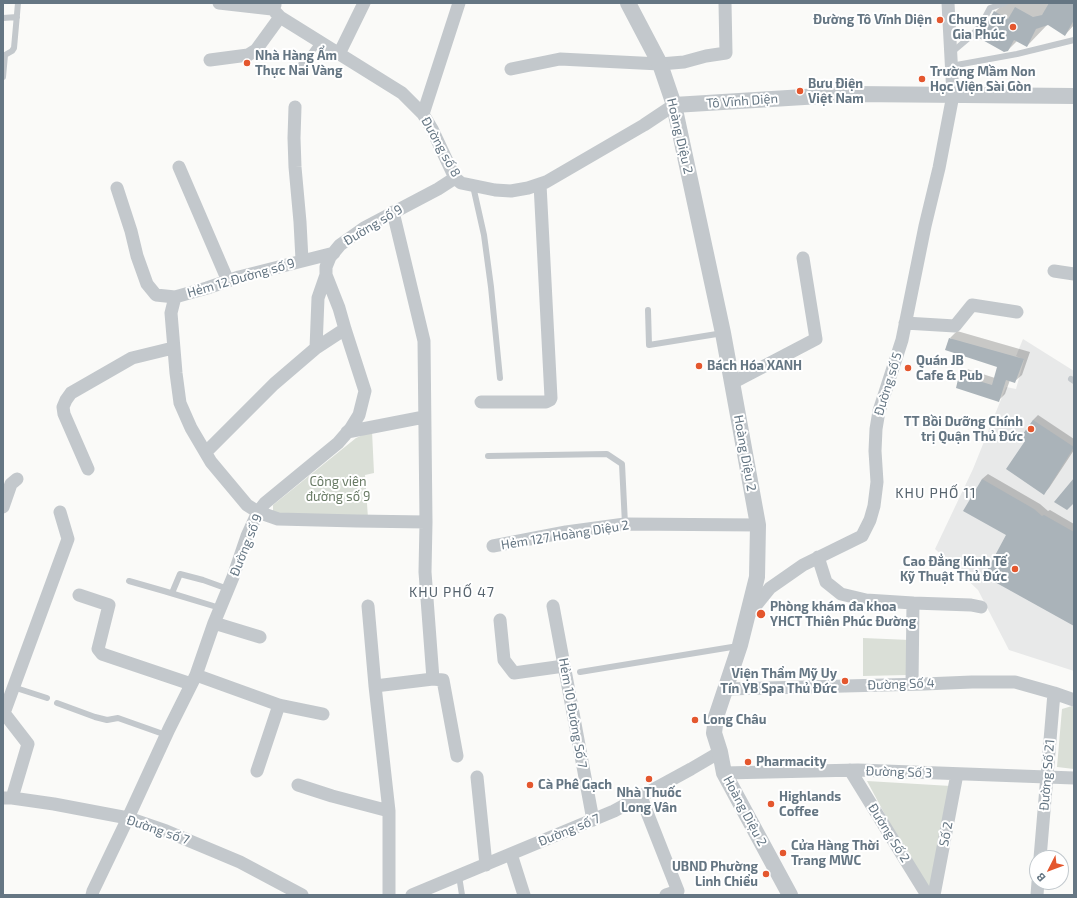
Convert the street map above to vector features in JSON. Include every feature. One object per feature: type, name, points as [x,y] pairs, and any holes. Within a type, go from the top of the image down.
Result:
[{"type":"street","points":[[210,60],[248,55],[256,50],[274,8],[219,3]]},
{"type":"street","points":[[340,54],[364,3]]},
{"type":"street","points":[[423,114],[459,3]]},
{"type":"street","name":"Hoàng Diệu 2","points":[[628,3],[660,64],[674,105],[722,333],[758,525],[758,577],[740,646],[716,717],[714,732],[724,773],[790,895]]},
{"type":"street","points":[[511,69],[560,59],[660,64],[684,62],[726,52],[725,3]]},
{"type":"street","points":[[948,3],[953,95]]},
{"type":"street","name":"Đường số 8","points":[[274,8],[319,42],[402,93],[423,114],[432,129],[455,178],[461,183],[473,186],[511,192],[546,182],[638,129],[674,105]]},
{"type":"street","name":"Tô Vĩnh Diện","points":[[674,105],[853,94],[1074,96]]},
{"type":"street","name":"Đường số 5","points":[[749,614],[770,588],[802,565],[862,536],[870,520],[878,482],[876,429],[879,410],[902,340],[953,95]]},
{"type":"street","points":[[295,107],[295,167],[302,260]]},
{"type":"street","points":[[179,167],[228,281]]},
{"type":"street","name":"Đường số 9","points":[[92,895],[193,680],[247,536],[258,512],[265,503],[338,443],[360,415],[365,391],[337,302],[326,275],[326,267],[340,245],[358,232],[438,189],[455,178]]},
{"type":"street","points":[[481,402],[546,402],[551,398],[540,184]]},
{"type":"street","points":[[117,188],[147,284],[156,295],[175,297]]},
{"type":"street","points":[[393,212],[424,341],[426,522],[425,572],[433,680]]},
{"type":"street","name":"Hẻm 12 Đường số 9","points":[[334,253],[302,260],[175,297],[171,313],[180,403],[191,428],[211,462],[247,505],[258,512],[278,519],[426,522]]},
{"type":"street","points":[[732,383],[816,339],[803,258]]},
{"type":"street","points":[[1054,271],[1074,274]]},
{"type":"street","points":[[316,348],[318,298],[326,275]]},
{"type":"street","points":[[905,323],[955,326],[972,305],[1017,312]]},
{"type":"street","points":[[206,452],[274,384],[316,348],[345,329]]},
{"type":"street","points":[[88,468],[64,414],[63,407],[70,394],[132,358],[174,348]]},
{"type":"street","points":[[347,432],[424,417]]},
{"type":"street","points":[[3,507],[11,484],[16,479]]},
{"type":"street","points":[[7,798],[28,744],[3,713],[68,539],[60,512]]},
{"type":"street","name":"Hẻm 127 Hoàng Diệu 2","points":[[493,546],[566,532],[625,524],[758,525]]},
{"type":"street","points":[[818,557],[826,582],[841,594],[866,600],[971,605],[981,607]]},
{"type":"street","points":[[79,595],[109,605],[98,649],[102,654],[279,706],[323,714]]},
{"type":"street","points":[[912,684],[913,603]]},
{"type":"street","points":[[368,606],[375,686],[389,810],[389,895]]},
{"type":"street","name":"Hẻm 10 Đường Số 7","points":[[553,606],[593,820]]},
{"type":"street","points":[[500,620],[504,660],[514,673],[564,666]]},
{"type":"street","points":[[214,622],[260,637]]},
{"type":"street","points":[[375,686],[443,680],[457,756]]},
{"type":"street","name":"Đường Số 4","points":[[726,689],[1015,682],[1074,700]]},
{"type":"street","name":"Đường Số 21","points":[[1041,850],[1054,693]]},
{"type":"street","points":[[256,771],[279,706]]},
{"type":"street","name":"Đường số 7","points":[[412,895],[614,811],[720,752]]},
{"type":"street","name":"Đường Số 3","points":[[724,773],[850,770],[1074,778]]},
{"type":"street","name":"Đường Số 2","points":[[850,770],[927,895]]},
{"type":"street","name":"Số 2","points":[[934,895],[957,774]]},
{"type":"street","points":[[477,776],[486,865]]},
{"type":"street","points":[[298,785],[332,796],[389,810]]},
{"type":"street","points":[[641,797],[678,890],[666,895]]},
{"type":"street","name":"Đường số 7","points":[[7,798],[54,804],[128,818],[166,831],[240,862],[302,895]]},
{"type":"street","points":[[511,854],[524,895]]},
{"type":"lane","points":[[3,77],[4,55],[12,51],[14,48],[18,3]]},
{"type":"lane","points":[[951,59],[981,25],[990,8],[1005,3]]},
{"type":"lane","points":[[3,18],[17,17]]},
{"type":"lane","points":[[951,59],[1017,54],[1074,40]]},
{"type":"lane","points":[[296,70],[319,42]]},
{"type":"lane","points":[[473,186],[484,235],[500,378]]},
{"type":"lane","points":[[648,310],[649,346],[722,333]]},
{"type":"lane","points":[[488,456],[607,454],[622,464],[625,524]]},
{"type":"lane","points":[[172,593],[180,574],[228,589]]},
{"type":"lane","points":[[129,581],[220,608]]},
{"type":"lane","points":[[580,672],[740,646]]},
{"type":"lane","points":[[13,687],[47,698]]},
{"type":"lane","points":[[57,703],[94,717],[107,720],[118,718],[166,735]]},
{"type":"lane","points":[[459,876],[462,895]]},
{"type":"shaded area","name":"Cao Đẳng Kinh Tế Kỹ Thuật Thủ Đức","points":[[1023,339],[1074,371],[1074,671],[1009,650],[978,590],[935,549],[973,469],[1006,387],[1016,389],[1024,360],[1016,356]]},
{"type":"green space","name":"Công viên đường số 9","points":[[372,431],[374,473],[365,475],[368,518],[279,517],[273,511],[273,505],[356,438]]},
{"type":"green space","points":[[863,638],[910,640],[908,675],[863,676]]},
{"type":"green space","points":[[1072,706],[1074,707],[1074,769],[1057,767],[1062,709]]},
{"type":"green space","points":[[867,781],[951,786],[928,895]]},
{"type":"building","name":"Chung cư Gia Phúc","points":[[1049,3],[1074,3],[1074,20],[1065,36],[1048,25],[1036,29],[1027,47],[1014,40],[1008,51],[1004,52],[979,38],[994,11],[1008,19],[1015,7],[1033,17],[1042,15]]},
{"type":"building","points":[[949,338],[1024,359],[1015,383],[1006,380],[999,402],[956,388],[959,375],[992,385],[997,367],[945,350]]},
{"type":"building","points":[[1033,420],[1074,447],[1044,495],[1006,469],[1025,441],[1020,438]]},
{"type":"building","points":[[1074,478],[1074,503],[1067,510],[1054,502]]},
{"type":"building","points":[[982,479],[1034,509],[1042,516],[1044,515],[1074,532],[1074,626],[984,576],[1006,535],[963,511]]},
{"type":"place","name":"Đường Tô Vĩnh Diện","points":[[940,20]]},
{"type":"place","name":"Chung cư Gia Phúc","points":[[1013,27]]},
{"type":"place","name":"Nhà Hàng Ẩm Thực Nai Vàng","points":[[247,63]]},
{"type":"place","name":"Trường Mầm Non Học Viện Sài Gòn","points":[[922,79]]},
{"type":"place","name":"Bưu Điện Việt Nam","points":[[800,91]]},
{"type":"place","name":"Bách Hóa XANH","points":[[699,366]]},
{"type":"place","name":"Quán JB Cafe & Pub","points":[[908,368]]},
{"type":"place","name":"TT Bồi Dưỡng Chính trị Quận Thủ Đức","points":[[1031,429]]},
{"type":"place","name":"Cao Đẳng Kinh Tế Kỹ Thuật Thủ Đức","points":[[1015,569]]},
{"type":"place","name":"Phòng khám đa khoa YHCT Thiên Phúc Đường","points":[[761,614]]},
{"type":"place","name":"Viện Thẩm Mỹ Uy Tín YB Spa Thủ Đức","points":[[845,681]]},
{"type":"place","name":"Long Châu","points":[[695,720]]},
{"type":"place","name":"Pharmacity","points":[[748,762]]},
{"type":"place","name":"Nhà Thuốc Long Vân","points":[[649,779]]},
{"type":"place","name":"Cà Phê Gạch","points":[[530,785]]},
{"type":"place","name":"Highlands Coffee","points":[[771,804]]},
{"type":"place","name":"Cửa Hàng Thời Trang MWC","points":[[783,853]]},
{"type":"place","name":"UBND Phường Linh Chiểu","points":[[766,874]]},
{"type":"district","name":"KHU PHỐ 11","points":[[936,493]]},
{"type":"district","name":"KHU PHỐ 47","points":[[452,592]]}]
